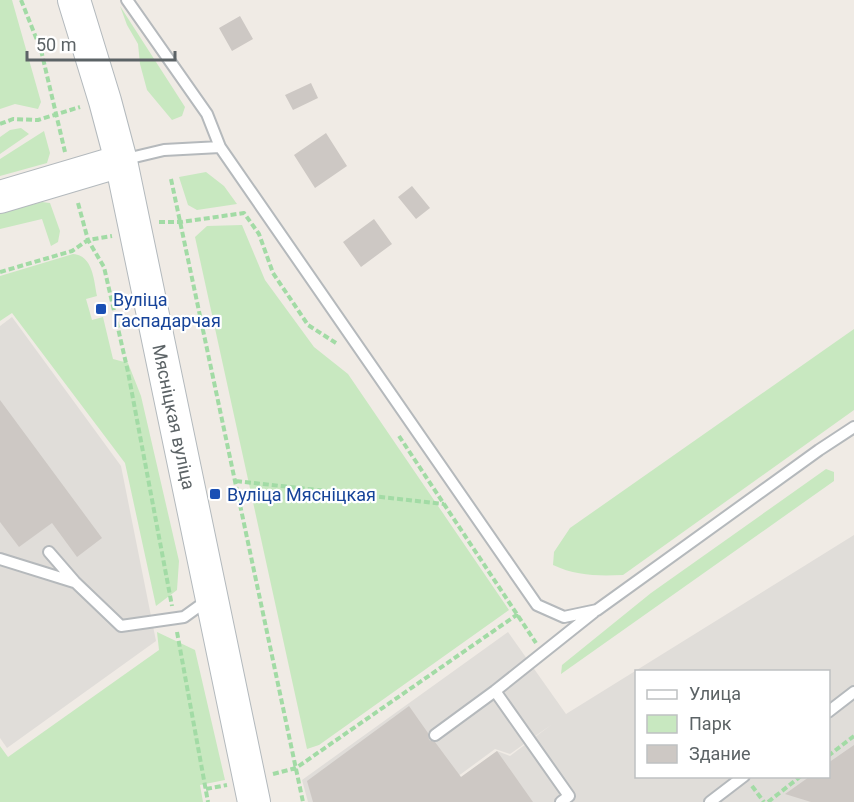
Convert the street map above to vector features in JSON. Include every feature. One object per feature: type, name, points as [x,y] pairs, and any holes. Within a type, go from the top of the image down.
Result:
[{"type":"main road","name":"Мясніцкая вуліца","points":[[74,0],[121,161],[254,802]]},
{"type":"main road","points":[[0,197],[121,161]]},
{"type":"lane","points":[[127,0],[207,114],[220,147],[537,605],[564,617],[597,610]]},
{"type":"lane","points":[[121,161],[164,150],[220,147]]},
{"type":"lane","points":[[435,735],[495,691],[597,610],[854,427]]},
{"type":"lane","points":[[49,552],[75,582],[121,626],[184,617],[212,597]]},
{"type":"lane","points":[[0,559],[75,582]]},
{"type":"lane","points":[[495,691],[569,796],[561,802]]},
{"type":"lane","points":[[830,711],[854,693]]},
{"type":"lane","points":[[710,802],[743,778]]},
{"type":"path","points":[[21,0],[41,50],[67,159]]},
{"type":"path","points":[[0,124],[14,119],[38,120],[81,107]]},
{"type":"path","points":[[171,179],[303,802]]},
{"type":"path","points":[[78,203],[88,240],[104,267],[128,372],[208,802]]},
{"type":"path","points":[[159,222],[181,222],[244,213],[259,234],[273,273],[308,325],[338,344]]},
{"type":"path","points":[[0,272],[72,251],[88,240],[112,236]]},
{"type":"path","points":[[395,429],[542,654]]},
{"type":"path","points":[[236,481],[445,504]]},
{"type":"path","points":[[270,775],[296,768],[518,614]]},
{"type":"path","points":[[830,754],[854,736]]},
{"type":"path","points":[[768,802],[800,778]]},
{"type":"path","points":[[206,789],[228,785]]},
{"type":"shaded area","points":[[12,317],[121,466],[156,641],[7,748],[0,738],[0,326]]},
{"type":"shaded area","points":[[854,535],[854,802],[427,802],[497,751],[510,756],[551,725],[510,754],[495,749],[423,802],[308,802],[302,780],[508,632],[566,714],[635,671],[635,778],[830,778],[830,670],[637,670]]},
{"type":"green space","points":[[0,0],[12,0],[41,102],[38,109],[15,104],[0,109]]},
{"type":"green space","points":[[120,6],[185,107],[182,116],[172,120],[147,90],[140,64],[138,44],[127,25]]},
{"type":"green space","points":[[21,128],[29,134],[0,154],[0,137],[10,130]]},
{"type":"green space","points":[[44,131],[50,153],[47,163],[0,176],[0,159]]},
{"type":"green space","points":[[206,172],[224,186],[237,204],[197,210],[188,205],[179,177]]},
{"type":"green space","points":[[42,202],[50,203],[60,231],[58,242],[51,246],[42,219],[0,229],[0,213]]},
{"type":"green space","points":[[242,225],[265,280],[314,347],[348,374],[509,610],[319,745],[307,749],[195,237],[207,226]]},
{"type":"green space","points":[[73,254],[85,259],[93,276],[97,296],[86,299],[92,320],[103,317],[113,359],[128,363],[141,396],[179,561],[177,590],[156,606],[125,463],[12,313],[0,321],[0,276]]},
{"type":"green space","points":[[854,329],[854,410],[623,575],[587,574],[553,565],[554,552],[570,528]]},
{"type":"green space","points":[[826,469],[834,472],[834,481],[561,674],[562,665],[651,593]]},
{"type":"green space","points":[[157,632],[195,650],[225,780],[200,785],[203,802],[0,802],[0,746],[8,757],[159,650]]},
{"type":"building","points":[[240,16],[253,39],[232,51],[219,28]]},
{"type":"building","points":[[311,83],[318,98],[293,110],[285,95]]},
{"type":"building","points":[[326,133],[347,166],[315,188],[294,155]]},
{"type":"building","points":[[412,186],[430,208],[416,219],[398,197]]},
{"type":"building","points":[[374,219],[392,244],[361,267],[343,242]]},
{"type":"building","points":[[0,400],[102,538],[77,557],[52,523],[19,547],[0,522]]},
{"type":"building","points":[[409,706],[428,733],[429,740],[435,742],[461,777],[497,751],[533,802],[313,802],[307,781]]},
{"type":"building","points":[[854,745],[854,802],[811,802],[785,794],[808,778],[830,778],[830,762]]},
{"type":"place","name":"Вуліца Гаспадарчая","points":[[101,309]]},
{"type":"place","name":"Вуліца Мясніцкая","points":[[215,494]]}]
